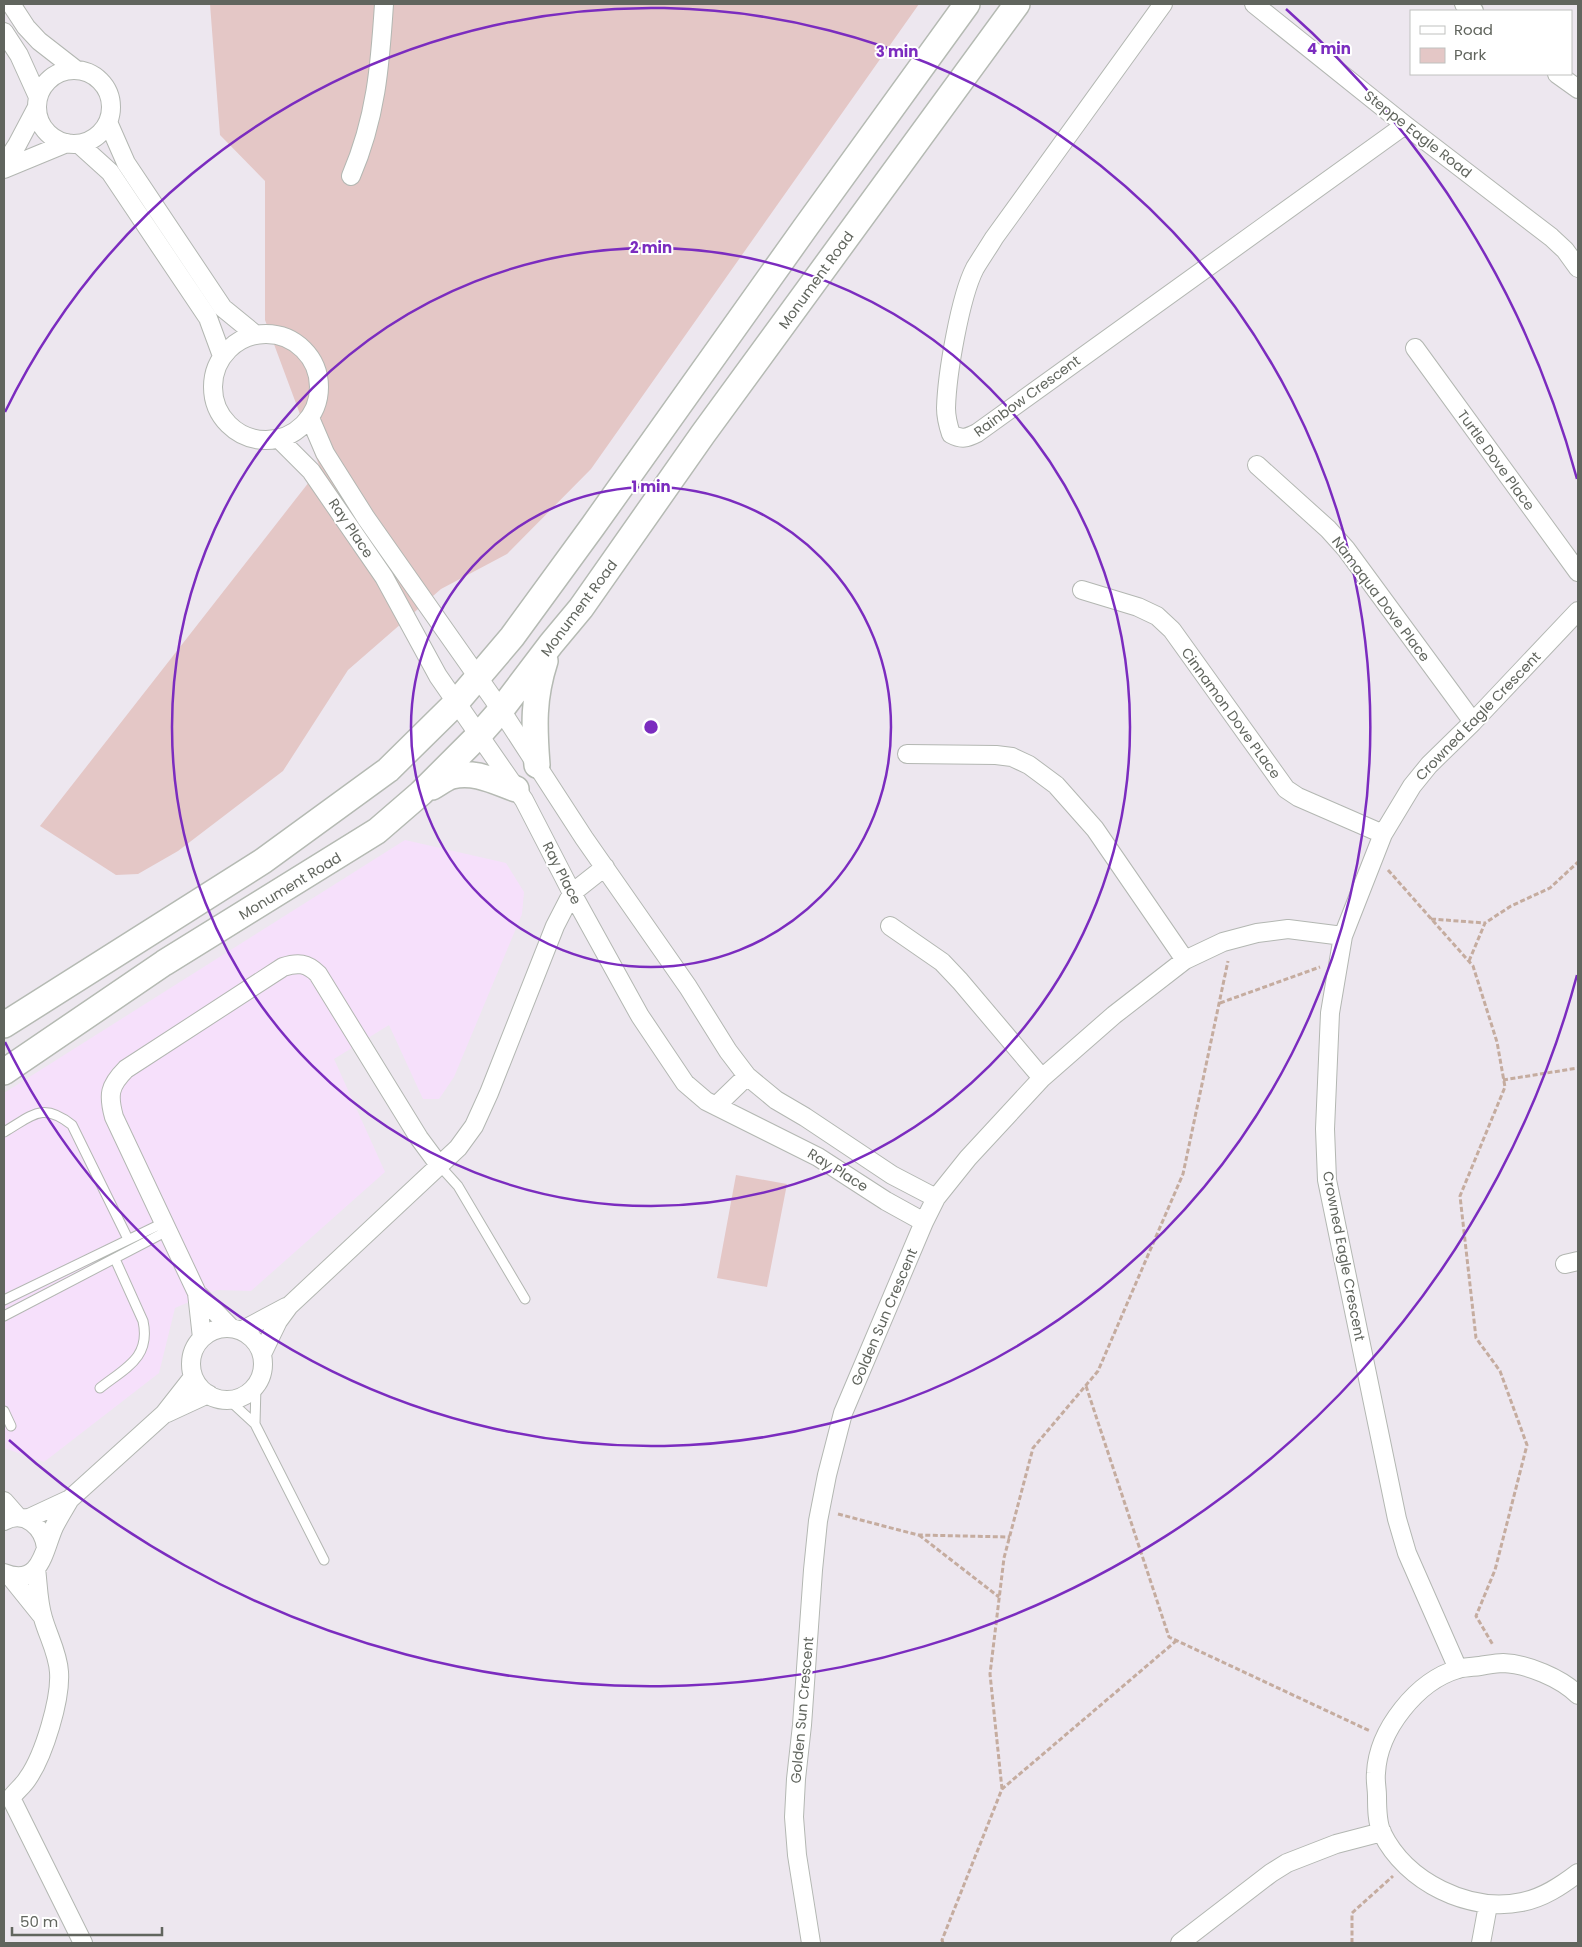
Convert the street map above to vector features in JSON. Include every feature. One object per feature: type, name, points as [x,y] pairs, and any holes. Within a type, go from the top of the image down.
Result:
[{"type":"main road","points":[[4,1025],[263,861],[388,770],[456,704],[512,637],[967,4]]},
{"type":"main road","name":"Monument Road","points":[[4,1072],[164,964],[377,831],[421,793],[479,735],[501,710],[550,644],[581,608],[703,434],[1017,4]]},
{"type":"main road","points":[[537,765],[534,727],[535,703],[538,681],[550,644]]},
{"type":"main road","points":[[421,793],[451,776],[463,774],[475,775],[516,788]]},
{"type":"street","points":[[4,167],[73,144],[91,140],[101,132],[108,122],[111,110],[106,87],[98,78],[87,72],[75,69],[39,42],[11,4]]},
{"type":"street","points":[[352,176],[364,145],[375,101],[380,71],[384,4]]},
{"type":"street","name":"Rainbow Crescent","points":[[1163,4],[994,238],[974,269],[962,307],[948,384],[946,409],[948,423],[952,434],[959,438],[968,438],[977,433],[1405,125]]},
{"type":"street","name":"Steppe Eagle Road","points":[[1254,4],[1405,125],[1550,237],[1565,250],[1578,268]]},
{"type":"street","points":[[4,32],[19,55],[37,103],[39,121],[45,132],[55,139],[73,144],[110,172],[208,318],[222,356]]},
{"type":"street","points":[[4,167],[37,103],[43,85],[52,76],[63,71],[75,69]]},
{"type":"street","points":[[1558,75],[1578,90]]},
{"type":"street","points":[[108,122],[126,163],[223,308],[256,335]]},
{"type":"street","points":[[267,333],[284,336],[299,344],[311,356],[318,372],[320,389],[317,406],[310,418],[296,432],[279,439],[260,440],[242,435],[227,424],[222,417],[217,409],[212,391],[214,373],[222,356],[234,343],[250,335],[267,333]]},
{"type":"street","name":"Turtle Dove Place","points":[[1415,348],[1578,572]]},
{"type":"street","name":"Ray Place","points":[[310,418],[325,453],[366,518],[501,710],[584,838],[688,987],[728,1052],[747,1076],[776,1100],[892,1175],[936,1198]]},
{"type":"street","name":"Ray Place","points":[[279,439],[311,471],[352,527],[384,577],[438,676],[516,788],[640,1016],[666,1058],[685,1083],[706,1101],[818,1157],[886,1201],[924,1222]]},
{"type":"street","name":"Namaqua Dove Place","points":[[1257,465],[1328,529],[1346,550],[1473,722]]},
{"type":"street","name":"Cinnamon Dove PLace","points":[[1082,590],[1138,607],[1157,616],[1172,630],[1286,788],[1298,798],[1383,834]]},
{"type":"street","name":"Crowned Eagle Crescent","points":[[1458,1669],[1407,1553],[1397,1519],[1328,1180],[1325,1130],[1330,1013],[1343,936],[1383,834],[1412,786],[1429,765],[1473,722],[1578,611]]},
{"type":"street","points":[[907,754],[996,755],[1012,757],[1029,765],[1056,785],[1095,829],[1185,960]]},
{"type":"street","points":[[262,1354],[278,1321],[289,1306],[458,1148],[474,1126],[489,1093],[555,926],[572,893],[605,867]]},
{"type":"street","points":[[890,926],[942,962],[1042,1078]]},
{"type":"street","name":"Golden Sun Crescent","points":[[810,1943],[797,1855],[794,1817],[813,1570],[820,1510],[844,1413],[924,1222],[936,1198],[968,1158],[1042,1078],[1114,1015],[1185,960],[1223,942],[1257,933],[1288,929],[1343,936]]},
{"type":"street","points":[[202,1338],[197,1293],[114,1117],[110,1097],[112,1086],[126,1069],[283,968],[293,964],[303,964],[311,967],[318,974],[419,1138],[439,1165]]},
{"type":"street","points":[[716,1106],[747,1076]]},
{"type":"street","points":[[843,1172],[858,1152]]},
{"type":"street","points":[[197,1293],[236,1329],[250,1336],[262,1354],[261,1375],[256,1385],[249,1392],[228,1400],[208,1394],[199,1387],[190,1366],[195,1346],[210,1331],[220,1328],[236,1329],[289,1306]]},
{"type":"street","points":[[7,1574],[24,1575],[36,1568],[43,1560],[54,1528],[70,1499],[164,1414],[193,1376]]},
{"type":"street","points":[[164,1414],[208,1394]]},
{"type":"street","points":[[16,1519],[70,1499]]},
{"type":"street","points":[[4,1501],[16,1519],[35,1524],[45,1539],[46,1548]]},
{"type":"street","points":[[36,1568],[42,1616],[54,1648],[59,1672],[58,1694],[52,1720],[41,1752],[28,1778],[7,1798],[83,1943]]},
{"type":"street","points":[[7,1574],[42,1616]]},
{"type":"street","points":[[1578,1692],[1542,1672],[1503,1663],[1458,1669],[1430,1683],[1403,1706],[1384,1737],[1376,1772],[1378,1808],[1382,1832],[1415,1873],[1449,1895],[1488,1905],[1522,1902],[1553,1891],[1578,1874]]},
{"type":"street","points":[[1180,1943],[1271,1872],[1287,1863],[1336,1844],[1382,1832]]},
{"type":"street","points":[[1482,1943],[1488,1905]]},
{"type":"lane","points":[[4,1132],[37,1113],[46,1112],[60,1115],[72,1125],[128,1239]]},
{"type":"lane","points":[[439,1165],[458,1186],[525,1300]]},
{"type":"lane","points":[[4,1300],[128,1239],[165,1227]]},
{"type":"lane","points":[[4,1316],[115,1259],[165,1227]]},
{"type":"lane","points":[[100,1388],[140,1356],[144,1345],[145,1330],[143,1321],[115,1259]]},
{"type":"lane","points":[[255,1424],[256,1385]]},
{"type":"lane","points":[[228,1400],[255,1424],[324,1560]]},
{"type":"lane","points":[[4,1411],[11,1426]]},
{"type":"path","points":[[1375,854],[1473,966],[1497,1042],[1504,1080],[1505,1087],[1460,1196],[1476,1338],[1500,1371],[1528,1445],[1495,1570],[1476,1616],[1503,1663]]},
{"type":"path","points":[[1469,962],[1485,923],[1511,906],[1550,888],[1578,862]]},
{"type":"path","points":[[1431,919],[1485,923]]},
{"type":"path","points":[[942,1943],[1002,1788],[990,1674],[1004,1558],[1033,1448],[1098,1370],[1183,1174],[1233,939]]},
{"type":"path","points":[[1219,1004],[1339,960]]},
{"type":"path","points":[[1504,1080],[1578,1068]]},
{"type":"path","points":[[1086,1386],[1168,1637],[1384,1737]]},
{"type":"path","points":[[820,1510],[918,1534],[1010,1537]]},
{"type":"path","points":[[918,1534],[999,1597]]},
{"type":"path","points":[[1002,1788],[1176,1640]]},
{"type":"path","points":[[1352,1943],[1352,1913],[1406,1864]]},
{"type":"shaded area","points":[[405,840],[506,863],[524,892],[522,914],[454,1077],[439,1099],[423,1099],[389,1025],[334,1059],[385,1172],[251,1291],[217,1290],[175,1308],[159,1373],[44,1462],[4,1448],[4,1093]]},
{"type":"green space","points":[[210,4],[919,4],[591,469],[507,554],[441,589],[348,670],[283,771],[178,851],[138,874],[116,875],[40,826],[320,468],[265,320],[265,181],[220,135]]},
{"type":"green space","points":[[736,1175],[787,1184],[767,1287],[717,1278]]}]
